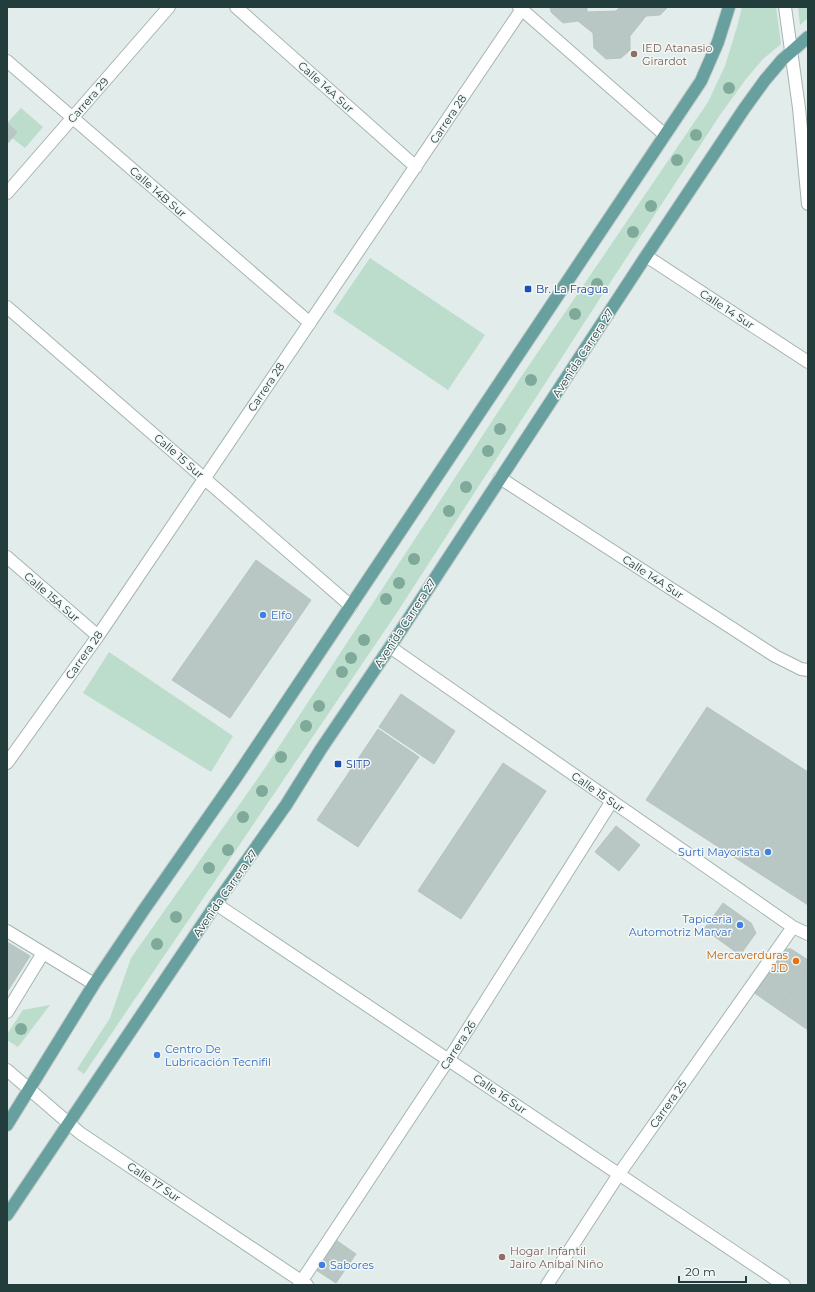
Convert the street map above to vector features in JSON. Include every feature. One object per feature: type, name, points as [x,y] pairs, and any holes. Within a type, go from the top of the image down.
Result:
[{"type":"main road","points":[[7,1125],[94,984],[235,779],[701,81],[718,42],[728,7]]},
{"type":"main road","name":"Avenida Carrera 27","points":[[7,1215],[216,904],[286,805],[321,748],[390,646],[744,109],[782,60],[808,37]]},
{"type":"street","name":"Carrera 29","points":[[7,193],[169,7]]},
{"type":"street","name":"Calle 14A Sur","points":[[236,7],[416,167]]},
{"type":"street","points":[[785,7],[804,118],[808,204]]},
{"type":"street","name":"Carrera 28","points":[[7,762],[98,636],[416,167],[521,8]]},
{"type":"street","points":[[521,8],[665,135]]},
{"type":"street","name":"Calle 14B Sur","points":[[7,61],[310,323]]},
{"type":"street","name":"Calle 14 Sur","points":[[646,256],[808,362]]},
{"type":"street","name":"Calle 15 Sur","points":[[7,307],[351,606]]},
{"type":"street","name":"Calle 14A Sur","points":[[500,478],[775,656],[801,669],[808,670]]},
{"type":"street","name":"Calle 15A Sur","points":[[7,557],[98,636]]},
{"type":"street","name":"Calle 15 Sur","points":[[390,646],[793,927],[808,934]]},
{"type":"street","name":"Carrera 26","points":[[302,1284],[448,1059],[612,801]]},
{"type":"street","name":"Calle 16 Sur","points":[[216,904],[784,1285]]},
{"type":"street","name":"Carrera 25","points":[[547,1285],[619,1174],[793,927]]},
{"type":"street","points":[[7,930],[94,984]]},
{"type":"street","points":[[7,1012],[43,953]]},
{"type":"street","name":"Calle 17 Sur","points":[[7,1070],[80,1133],[302,1284]]},
{"type":"green space","points":[[742,7],[776,7],[781,44],[763,59],[746,79],[720,115],[398,611],[84,1074],[77,1069],[110,1018],[131,958],[263,771],[521,377],[708,102],[725,66]]},
{"type":"green space","points":[[798,7],[808,7],[808,18],[800,25]]},
{"type":"green space","points":[[21,108],[43,127],[25,148],[12,138],[17,132],[7,123]]},
{"type":"green space","points":[[370,258],[485,335],[448,390],[333,312]]},
{"type":"green space","points":[[109,652],[233,736],[211,772],[83,693]]},
{"type":"green space","points":[[50,1005],[18,1047],[7,1040],[7,1034],[23,1010]]},
{"type":"building","points":[[550,7],[587,7],[587,12],[616,11],[620,7],[668,7],[660,15],[646,16],[630,36],[630,50],[621,58],[606,59],[594,48],[593,33],[578,21],[563,23],[551,12]]},
{"type":"building","points":[[7,123],[17,132],[7,144]]},
{"type":"building","points":[[256,560],[311,600],[230,718],[172,680]]},
{"type":"building","points":[[401,694],[455,731],[434,764],[379,727]]},
{"type":"building","name":"Surti Mayorista","points":[[707,707],[808,772],[808,905],[646,800]]},
{"type":"building","points":[[378,729],[419,757],[358,847],[317,820]]},
{"type":"building","points":[[503,763],[546,791],[461,919],[418,891]]},
{"type":"building","points":[[616,826],[640,845],[619,871],[595,852]]},
{"type":"building","points":[[723,903],[751,923],[756,933],[740,955],[704,929]]},
{"type":"building","points":[[7,942],[30,956],[7,992]]},
{"type":"building","points":[[783,949],[791,949],[808,960],[808,968],[779,1010],[753,992]]},
{"type":"building","points":[[808,968],[808,1030],[779,1010]]},
{"type":"building","points":[[333,1238],[356,1254],[336,1283],[313,1268]]},
{"type":"place","name":"IED Atanasio Girardot","points":[[634,54]]},
{"type":"place","name":"Br. La Fragua","points":[[528,289]]},
{"type":"place","name":"Elfo","points":[[263,615]]},
{"type":"place","name":"SITP","points":[[338,764]]},
{"type":"place","name":"Surti Mayorista","points":[[768,852]]},
{"type":"place","name":"Tapiceria Automotriz Marvar","points":[[740,925]]},
{"type":"place","name":"Mercaverduras J.D","points":[[796,961]]},
{"type":"place","name":"Centro De Lubricación Tecnifil","points":[[157,1055]]},
{"type":"place","name":"Hogar Infantil Jairo Anibal Niño","points":[[502,1257]]},
{"type":"place","name":"Sabores","points":[[322,1265]]}]
